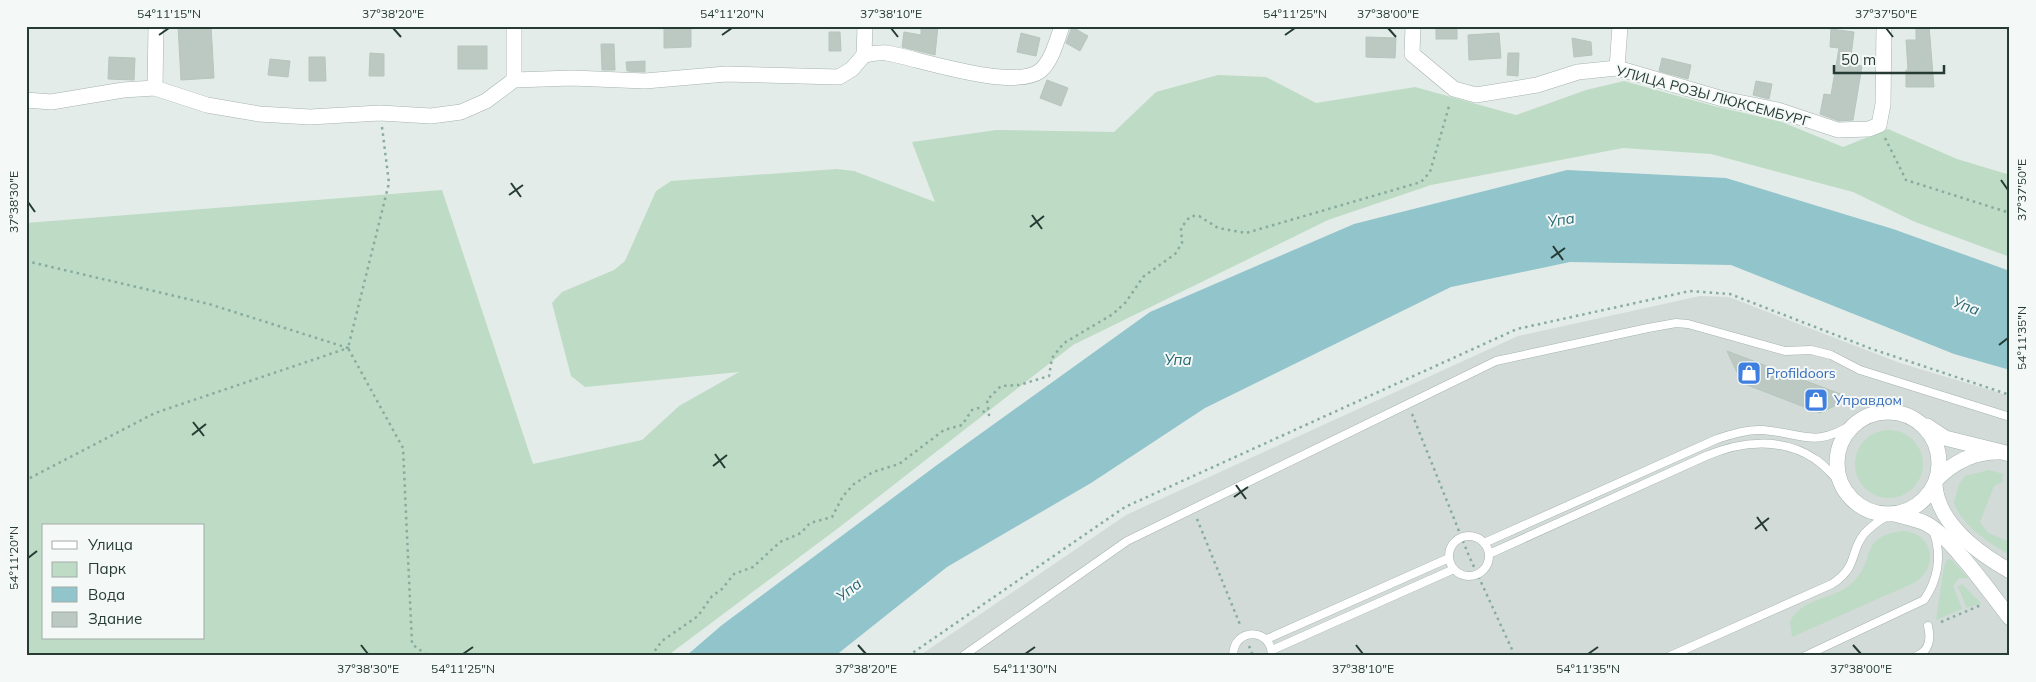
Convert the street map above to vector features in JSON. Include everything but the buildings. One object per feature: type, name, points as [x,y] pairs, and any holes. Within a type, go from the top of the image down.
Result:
[{"type":"street","points":[[155,88],[156,26]]},
{"type":"street","points":[[514,26],[514,80]]},
{"type":"street","points":[[26,100],[51,102],[123,90],[155,88],[207,105],[259,114],[310,117],[380,113],[431,116],[461,112],[486,100],[514,80],[572,78],[645,81],[726,74],[839,77],[852,70],[864,55],[865,26]]},
{"type":"street","points":[[864,55],[884,53],[987,76],[1029,76],[1041,70],[1050,56],[1062,26]]},
{"type":"street","name":"УЛИЦА РОЗЫ ЛЮКСЕМБУРГ","points":[[1413,26],[1412,54],[1454,89],[1476,95],[1537,85],[1578,72],[1617,68],[1723,99],[1778,110],[1838,130],[1869,130],[1879,125]]},
{"type":"street","points":[[1617,68],[1620,26]]},
{"type":"street","points":[[1879,125],[1883,104],[1884,26]]},
{"type":"street","points":[[2007,453],[1945,438],[1905,414],[1888,411],[1872,414],[1857,422],[1845,434],[1838,450],[1837,467],[1841,484],[1849,496],[1860,506],[1874,513],[1892,514],[1926,523],[1933,529],[1954,548],[2010,618]]},
{"type":"street","points":[[1920,422],[1930,433],[1938,447],[1940,462],[1936,482],[1936,499],[1952,524],[1964,538],[1993,562],[2010,571]]},
{"type":"street","points":[[1892,514],[1918,505],[1936,482],[1960,461],[1989,452],[2007,453]]},
{"type":"lane","points":[[963,656],[1127,541],[1499,359],[1676,323],[1688,324],[1784,351],[1811,350],[1831,355],[1860,370],[2010,417]]},
{"type":"lane","points":[[1484,543],[1732,434],[1763,430],[1796,437],[1817,438],[1830,436],[1857,422]]},
{"type":"lane","points":[[1489,554],[1697,460],[1736,446],[1759,443],[1784,446],[1803,452],[1816,460],[1841,484]]},
{"type":"lane","points":[[1670,656],[1832,584],[1850,567],[1864,535],[1876,523],[1892,514]]},
{"type":"lane","points":[[1805,656],[1924,600],[1930,591],[1938,563],[1938,544],[1933,529]]},
{"type":"lane","points":[[1474,537],[1484,543],[1489,554],[1488,564],[1477,574],[1467,576],[1454,569],[1449,558],[1452,546],[1461,538],[1474,537]]},
{"type":"lane","points":[[1267,639],[1449,558]]},
{"type":"lane","points":[[1233,656],[1236,644],[1245,635],[1256,634],[1267,639],[1272,653],[1454,569]]},
{"type":"lane","points":[[1917,656],[1928,647],[1931,639],[1928,626]]},
{"type":"path","points":[[651,656],[662,641],[698,616],[712,596],[722,589],[734,574],[753,567],[780,542],[792,535],[801,533],[810,523],[832,517],[843,496],[854,484],[873,472],[901,462],[944,430],[962,425],[973,410],[978,408],[989,415],[988,397],[1001,386],[1019,386],[1049,376],[1052,358],[1064,344],[1113,314],[1126,302],[1144,277],[1175,254],[1182,243],[1181,228],[1192,216],[1199,216],[1222,230],[1246,232],[1421,182],[1430,172],[1454,89]]},
{"type":"path","points":[[348,348],[389,183],[380,113]]},
{"type":"path","points":[[1879,125],[1906,180],[2010,213]]},
{"type":"path","points":[[26,261],[209,304],[348,348],[404,448],[412,644],[428,656]]},
{"type":"path","points":[[908,656],[1125,507],[1517,329],[1690,291],[1730,294],[1872,349],[2010,395]]},
{"type":"path","points":[[26,480],[155,413],[348,348]]},
{"type":"path","points":[[1408,404],[1461,538],[1515,656]]},
{"type":"path","points":[[1193,509],[1253,656]]},
{"type":"path","points":[[1941,622],[1984,604]]},
{"type":"shaded area","points":[[1700,296],[1729,297],[1900,363],[2010,396],[2010,656],[919,656],[1126,515],[1518,336]]},
{"type":"green space","points":[[1218,75],[1266,77],[1316,103],[1415,87],[1516,115],[1586,90],[1624,81],[1714,106],[1782,122],[1843,147],[1888,129],[1957,159],[2010,175],[2010,257],[1915,222],[1853,192],[1711,154],[1623,148],[1431,185],[1328,220],[1073,345],[841,526],[667,656],[26,656],[26,223],[442,190],[533,464],[642,440],[679,406],[739,372],[585,387],[571,376],[552,303],[562,292],[614,270],[625,261],[656,191],[671,181],[837,169],[854,171],[935,202],[912,142],[996,130],[1114,132],[1156,92]]},
{"type":"green space","points":[[1889,430],[1902,433],[1913,440],[1920,451],[1923,464],[1920,477],[1913,488],[1902,495],[1889,498],[1876,495],[1865,488],[1858,477],[1855,464],[1858,451],[1865,440],[1876,433]]},
{"type":"green space","points":[[1989,470],[2003,474],[2002,482],[1994,486],[1980,522],[1988,533],[2010,542],[2010,555],[1977,533],[1963,518],[1954,502],[1959,484],[1965,476]]},
{"type":"green space","points":[[1904,531],[1914,533],[1921,538],[1927,544],[1930,551],[1928,567],[1916,582],[1792,637],[1790,622],[1795,614],[1809,604],[1851,584],[1864,567],[1873,544],[1879,538]]},
{"type":"green space","points":[[1948,559],[1952,560],[1968,578],[1959,578],[1953,586],[1962,609],[1936,620],[1944,566]]},
{"type":"green space","points":[[1962,584],[1981,603],[1967,608],[1958,587]]},
{"type":"water","name":"Упа","points":[[1567,170],[1726,178],[1893,229],[2010,271],[2010,370],[1954,354],[1731,265],[1570,262],[1451,287],[1205,408],[1091,483],[947,567],[835,656],[686,656],[722,625],[937,465],[1150,312],[1354,224]]},
{"type":"place","name":"Profildoors","points":[[1749,373]]},
{"type":"place","name":"Управдом","points":[[1816,400]]}]
